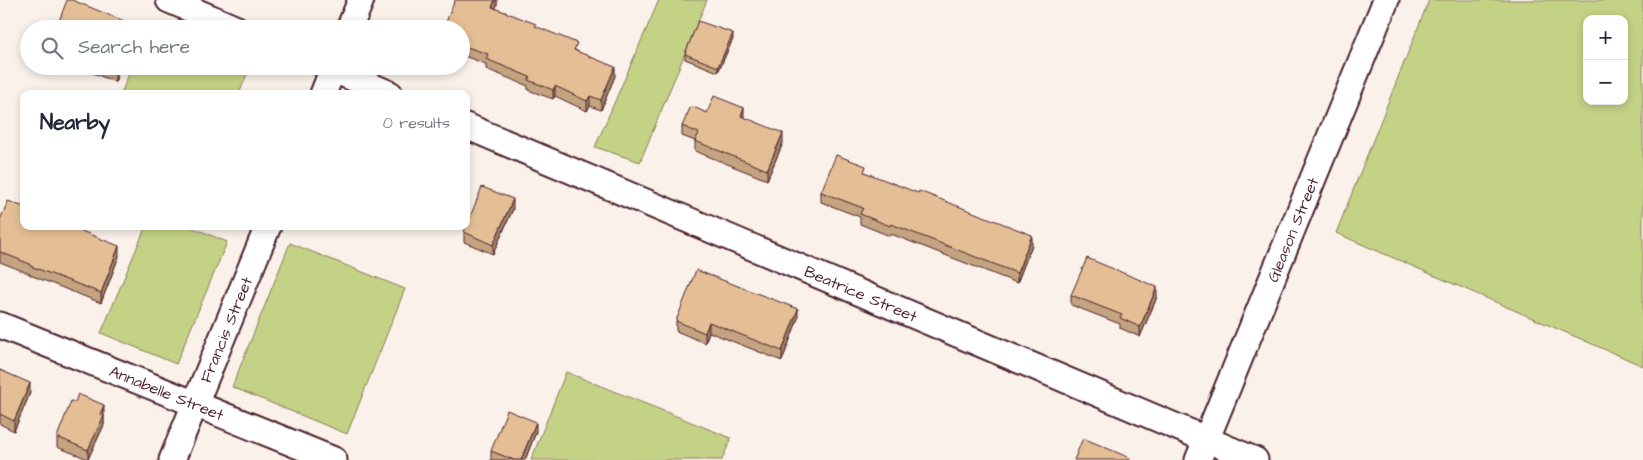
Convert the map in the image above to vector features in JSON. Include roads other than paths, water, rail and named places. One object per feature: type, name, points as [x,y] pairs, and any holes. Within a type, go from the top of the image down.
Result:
[{"type":"street","points":[[169,0],[216,20]]},
{"type":"street","points":[[353,20],[361,0]]},
{"type":"street","name":"Gleason Street","points":[[1203,450],[1386,0]]},
{"type":"street","points":[[324,90],[329,75]]},
{"type":"street","points":[[348,75],[381,90]]},
{"type":"street","name":"Beatrice Street","points":[[470,128],[1203,450],[1255,460]]},
{"type":"street","name":"Francis Street","points":[[172,460],[266,230]]},
{"type":"street","name":"Annabelle Street","points":[[0,325],[334,460]]}]
